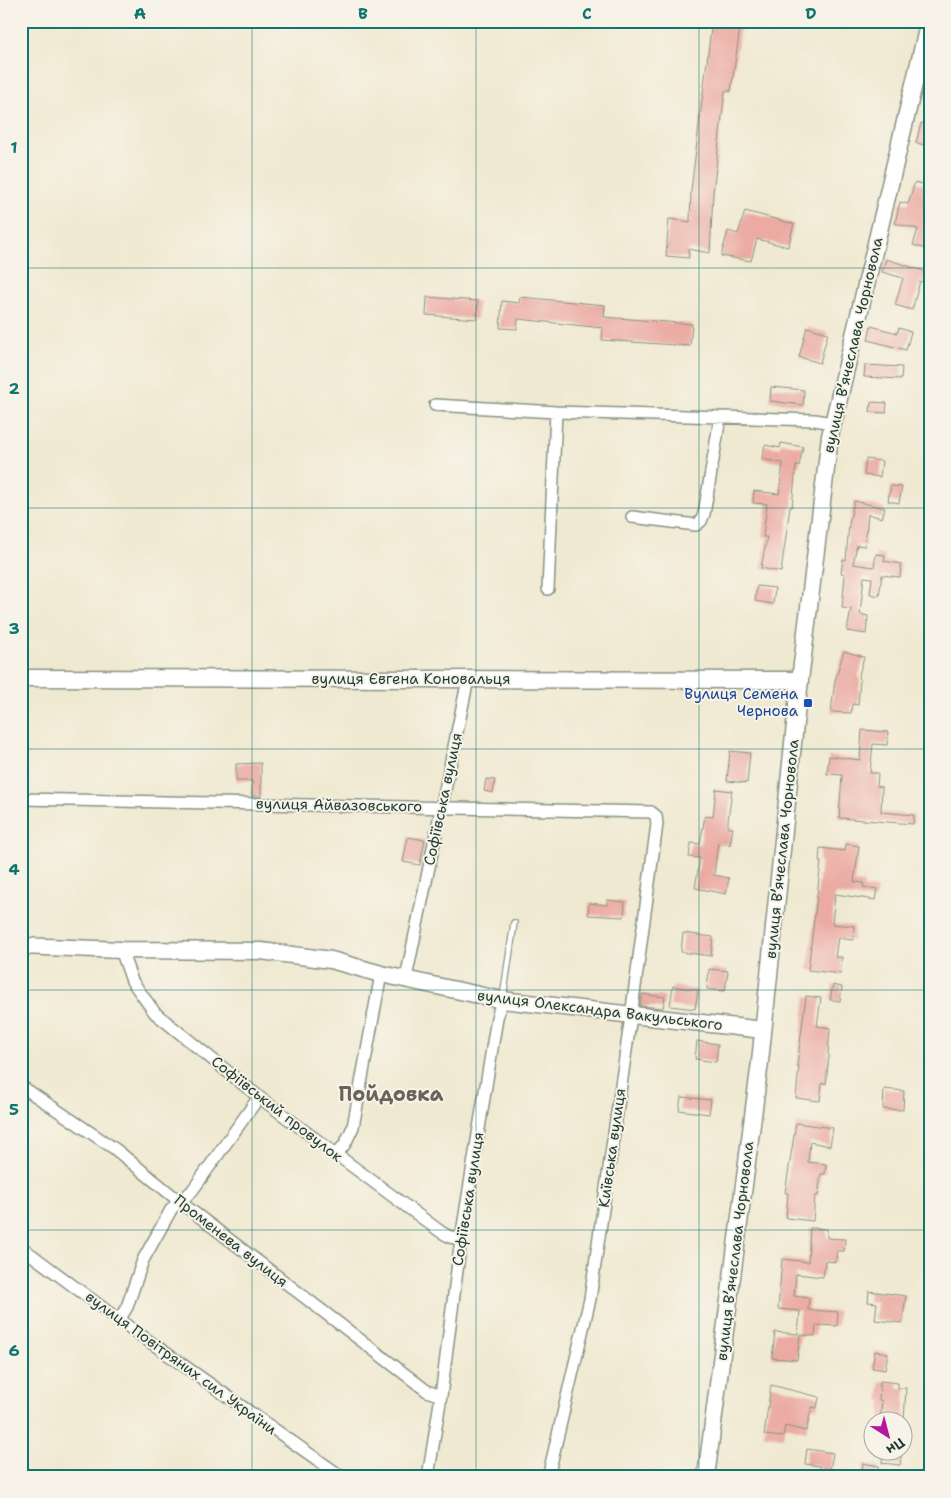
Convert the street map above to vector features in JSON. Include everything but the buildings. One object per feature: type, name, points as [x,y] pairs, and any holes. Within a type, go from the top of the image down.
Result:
[{"type":"street","name":"вулиця Вʼячеслава Чорновола","points":[[706,1477],[763,1030],[800,680],[832,423],[929,21]]},
{"type":"street","points":[[435,405],[556,412],[815,420],[832,423]]},
{"type":"street","points":[[548,589],[556,412]]},
{"type":"street","points":[[632,517],[696,525],[701,521],[704,514],[720,418]]},
{"type":"street","name":"вулиця Євгена Коновальця","points":[[21,678],[800,680]]},
{"type":"street","name":"Софіївська вулиця","points":[[406,978],[468,679]]},
{"type":"street","name":"вулиця Айвазовського","points":[[21,799],[652,812],[656,816]]},
{"type":"street","name":"Київська вулиця","points":[[548,1477],[590,1299],[631,1016],[657,824],[656,816]]},
{"type":"street","name":"вулиця Олександра Вакульського","points":[[21,946],[121,950],[261,951],[332,960],[381,974],[502,1000],[763,1030]]},
{"type":"street","name":"Софіївський провулок","points":[[121,950],[132,981],[155,1014],[336,1155],[441,1232],[461,1240]]},
{"type":"street","points":[[336,1155],[354,1128],[381,974]]},
{"type":"street","name":"Софіївська вулиця","points":[[428,1477],[441,1396],[461,1240],[497,1018],[502,1000]]},
{"type":"street","name":"Променева вулиця","points":[[21,1086],[115,1149],[179,1201],[427,1391],[441,1396]]},
{"type":"street","points":[[119,1320],[126,1307],[143,1260],[172,1208],[192,1191],[260,1097]]},
{"type":"street","name":"вулиця Повітряних сил України","points":[[21,1247],[119,1320],[342,1477]]},
{"type":"lane","name":"Софіївська вулиця","points":[[502,1000],[514,923]]},
{"type":"place","name":"Вулиця Семена Чернова","points":[[808,703]]},
{"type":"district","name":"Пойдовка","points":[[391,1094]]}]
